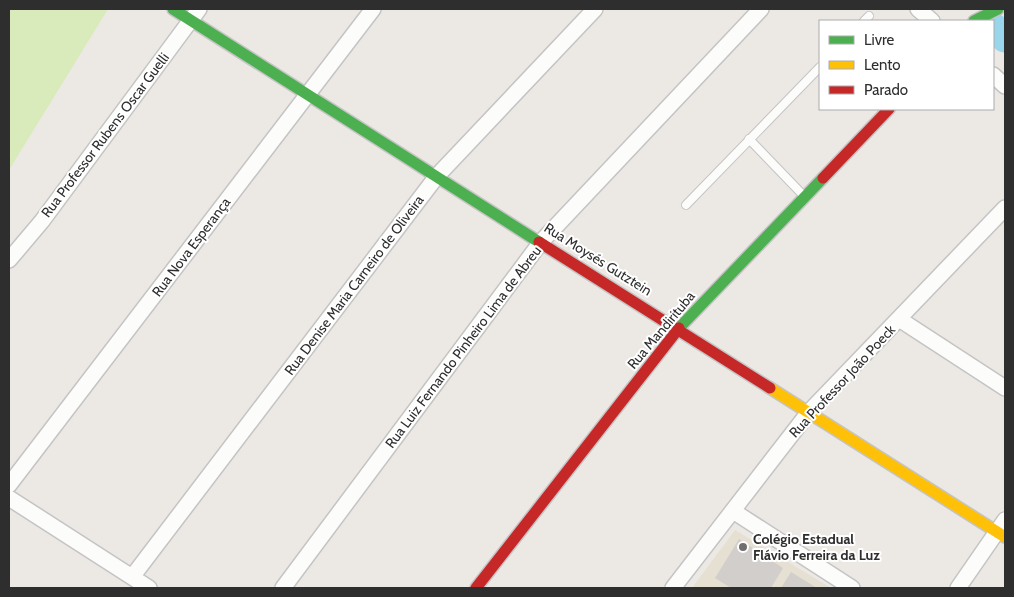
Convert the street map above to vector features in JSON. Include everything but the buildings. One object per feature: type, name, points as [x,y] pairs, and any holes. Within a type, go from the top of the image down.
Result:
[{"type":"street","name":"Rua Moysés Gutztein","points":[[173,9],[195,14],[307,94],[809,412],[1002,530]]},
{"type":"street","name":"Rua Nova Esperança","points":[[9,485],[374,9]]},
{"type":"street","name":"Rua Denise Maria Carneiro de Oliveira","points":[[132,577],[437,176],[595,9]]},
{"type":"street","name":"Rua Luiz Fernando Pinheiro Lima de Abreu","points":[[283,588],[541,242],[761,9]]},
{"type":"street","points":[[918,9],[931,20]]},
{"type":"street","points":[[976,20],[998,9]]},
{"type":"street","name":"Rua Professor Rubens Oscar Guelli","points":[[9,260],[42,220],[195,14]]},
{"type":"street","points":[[994,76],[1005,86]]},
{"type":"street","name":"Rua Mandirituba","points":[[476,588],[679,328],[888,110]]},
{"type":"street","name":"Rua Professor João Poeck","points":[[673,588],[809,412],[1005,208]]},
{"type":"street","points":[[899,319],[1005,388]]},
{"type":"street","points":[[9,498],[150,588]]},
{"type":"street","points":[[733,511],[852,588]]},
{"type":"street","points":[[958,588],[1002,530]]},
{"type":"lane","points":[[686,205],[819,70]]},
{"type":"lane","points":[[749,139],[805,196]]},
{"type":"shaded area","name":"Colégio Estadual Flávio Ferreira da Luz","points":[[735,530],[831,588],[692,588]]},
{"type":"green space","points":[[9,9],[108,9],[9,170]]},
{"type":"waterway","points":[[994,28],[1005,38]]},
{"type":"traffic: fast","points":[[173,9],[539,242]]},
{"type":"traffic: fast","points":[[976,20],[998,9]]},
{"type":"traffic: fast","points":[[679,328],[823,178]]},
{"type":"traffic: slow","points":[[770,388],[1005,537]]},
{"type":"traffic: jam","points":[[823,178],[888,110]]},
{"type":"traffic: jam","points":[[539,242],[770,388]]},
{"type":"traffic: jam","points":[[476,588],[679,328]]},
{"type":"place","name":"Colégio Estadual Flávio Ferreira da Luz","points":[[743,547]]}]
